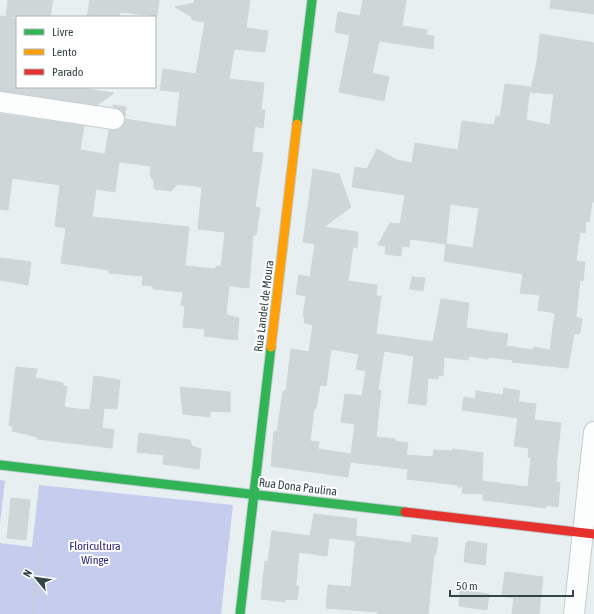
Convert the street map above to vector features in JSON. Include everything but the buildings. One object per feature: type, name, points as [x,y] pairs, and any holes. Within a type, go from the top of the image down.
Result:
[{"type":"street","name":"Rua Landel de Moura","points":[[240,614],[312,0]]},
{"type":"street","points":[[0,102],[114,119]]},
{"type":"street","points":[[574,614],[588,533],[594,432]]},
{"type":"street","name":"Rua Dona Paulina","points":[[0,465],[588,533]]},
{"type":"path","points":[[33,614],[40,548]]},
{"type":"green space","points":[[0,480],[5,481],[0,523]]},
{"type":"green space","name":"Floricultura Winge","points":[[39,485],[233,505],[221,614],[0,614],[0,543],[32,547]]},
{"type":"traffic: fast","points":[[297,124],[312,0]]},
{"type":"traffic: fast","points":[[240,614],[271,347]]},
{"type":"traffic: fast","points":[[0,465],[405,512]]},
{"type":"traffic: slow","points":[[271,347],[297,124]]},
{"type":"traffic: jam","points":[[405,512],[594,534]]}]
